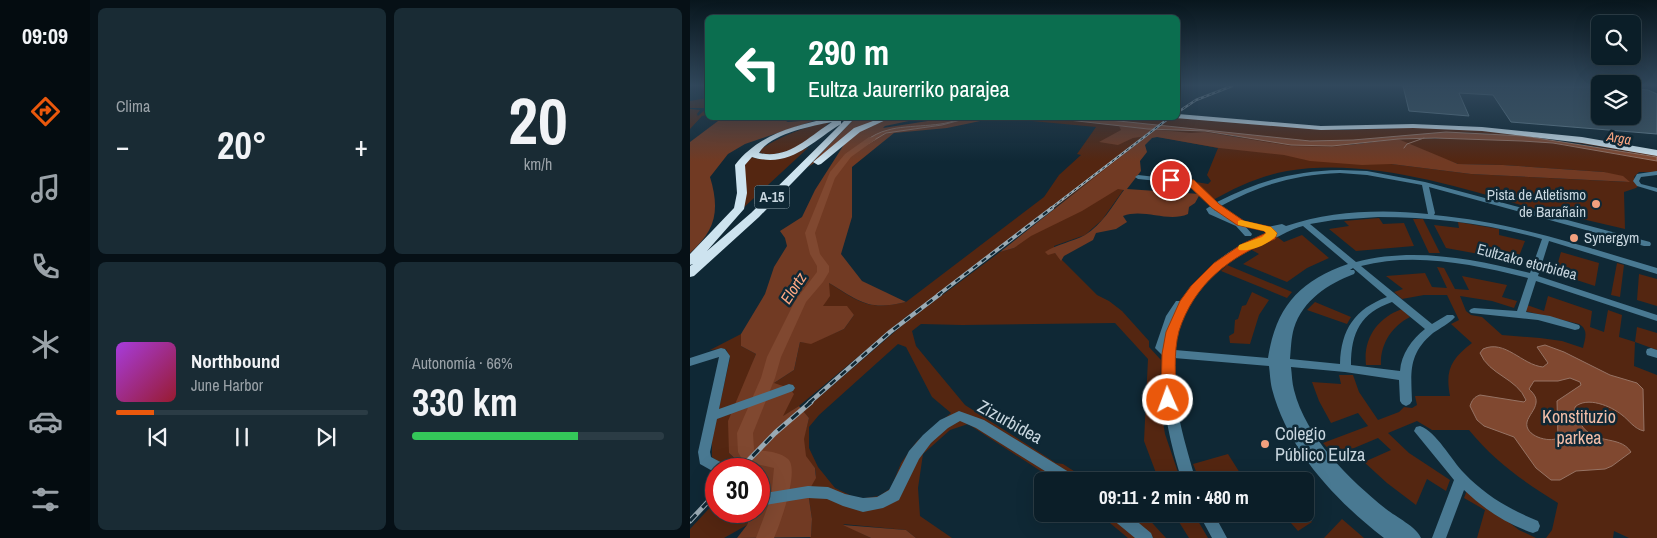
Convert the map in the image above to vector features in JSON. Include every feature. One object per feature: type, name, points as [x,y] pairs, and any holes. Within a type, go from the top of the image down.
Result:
[{"type":"highway","points":[[1180,116],[1321,128],[1413,126],[1482,129],[1582,140],[1657,153]]},
{"type":"highway","points":[[700,251],[739,209],[744,191],[740,165],[749,153],[789,132],[819,122],[834,120]]},
{"type":"highway","points":[[763,144],[755,151],[755,155],[768,158],[786,155],[804,147],[840,120]]},
{"type":"highway","name":"A-15","points":[[690,261],[767,191],[840,120]]},
{"type":"highway","name":"A-15","points":[[690,273],[754,215],[849,120]]},
{"type":"highway","points":[[754,215],[847,136],[862,127],[881,120]]},
{"type":"street","points":[[1248,235],[1241,225],[1210,210],[1237,193],[1270,181],[1318,172],[1359,172],[1402,178],[1647,244]]},
{"type":"street","points":[[1657,172],[1639,175],[1636,181],[1638,185],[1657,190]]},
{"type":"street","points":[[1138,177],[1190,182],[1216,206],[1241,223],[1258,228],[1267,235]]},
{"type":"street","points":[[1424,184],[1432,215]]},
{"type":"street","points":[[1186,472],[1171,421],[1168,384],[1172,332],[1179,315],[1195,288],[1218,265],[1267,235],[1314,218],[1349,214],[1432,215],[1482,223],[1657,269]]},
{"type":"street","points":[[1248,235],[1267,235],[1305,224],[1370,215],[1432,215],[1519,229],[1657,269]]},
{"type":"street","points":[[1305,224],[1430,328]]},
{"type":"street","points":[[1258,228],[1208,266],[1188,289],[1171,316],[1165,330],[1160,348],[1165,354],[1344,368],[1404,376]]},
{"type":"street","points":[[1520,313],[1546,239]]},
{"type":"street","name":"Eultzako etorbidea","points":[[1396,538],[1356,505],[1324,473],[1306,450],[1282,401],[1278,363],[1293,317],[1303,302],[1324,285],[1357,267],[1437,262],[1481,267],[1532,279],[1657,318]]},
{"type":"street","name":"Eultzako etorbidea","points":[[1532,279],[1657,322]]},
{"type":"street","points":[[1344,368],[1344,351],[1348,336],[1355,323],[1373,306],[1393,298]]},
{"type":"street","points":[[1474,311],[1520,313],[1555,320],[1575,327]]},
{"type":"street","points":[[1406,401],[1404,376],[1411,350],[1430,328],[1450,317]]},
{"type":"street","points":[[690,362],[721,352],[725,356],[704,452],[706,458]]},
{"type":"street","name":"Eultzako etorbidea","points":[[1278,363],[1285,377],[1291,401],[1321,453],[1362,499],[1414,538]]},
{"type":"street","points":[[713,416],[789,388]]},
{"type":"street","name":"Zizurbidea","points":[[770,498],[808,492],[828,493],[843,500],[863,505],[878,503],[894,495],[914,455],[927,439],[944,424],[959,416],[980,424],[1057,472]]},
{"type":"street","points":[[1420,431],[1461,479],[1504,513],[1522,523],[1533,526]]},
{"type":"street","points":[[1438,538],[1461,479]]},
{"type":"street","points":[[1127,522],[1146,538]]},
{"type":"street","points":[[1211,522],[1220,538]]},
{"type":"green space","points":[[690,111],[699,111],[698,116],[705,111],[705,115],[702,116],[690,129]]},
{"type":"green space","points":[[1180,117],[1340,130],[1434,127],[1507,132],[1570,140],[1657,154],[1657,157],[1556,139],[1478,133],[1446,132],[1353,140],[1310,141],[1109,120],[1180,120]]},
{"type":"green space","points":[[1021,120],[1069,120],[1148,129],[1205,131],[1237,137],[1357,145],[1398,139],[1485,138],[1553,143],[1657,161],[1657,172],[1639,172],[1634,177],[1639,185],[1624,192],[1625,229],[1565,215],[1564,217],[1427,180],[1392,173],[1356,169],[1321,168],[1277,173],[1248,182],[1213,200],[1196,182],[1208,184],[1211,181],[1207,175],[1218,148],[1148,135],[1105,170],[907,316],[799,406],[782,417],[774,383],[794,370],[800,342],[811,343],[844,329],[854,315],[822,306],[829,283],[864,303],[882,306],[906,302],[1044,197],[1059,175],[1081,155],[1077,154],[1096,127]],"holes":[[[1442,158],[1458,164],[1604,172],[1628,182],[1471,174],[1391,164],[1362,164],[1302,159]]]},
{"type":"green space","points":[[830,122],[807,141],[789,150],[780,153],[760,153],[761,149],[785,136],[812,126]]},
{"type":"green space","points":[[809,147],[741,210],[745,202],[745,169],[749,156],[771,159]]},
{"type":"green space","points":[[1118,188],[1124,189],[1102,220],[1085,235],[1054,246],[1055,253],[1097,295],[1122,311],[1149,341],[1149,347],[1161,360],[1160,404],[1165,434],[1178,472],[1156,472],[1144,441],[1148,359],[1115,323],[921,324],[912,331],[916,346],[965,405],[1056,463],[1063,464],[1075,472],[1042,472],[968,424],[950,430],[923,454],[918,488],[920,516],[952,538],[916,538],[906,530],[843,524],[871,538],[810,538],[812,519],[808,492],[816,475],[815,468],[805,457],[803,440],[809,418],[803,411],[905,323],[1000,252],[1014,248],[1022,240]],"holes":[[[898,344],[906,347],[932,397],[951,413],[917,441],[901,463],[891,488],[879,496],[858,499],[835,488],[818,467],[809,448],[809,427],[819,415]]]},
{"type":"green space","points":[[1379,218],[1383,224],[1404,223],[1414,246],[1356,251],[1329,229],[1349,226],[1344,221]]},
{"type":"green space","points":[[1413,219],[1423,219],[1440,253],[1429,253]]},
{"type":"green space","points":[[1458,222],[1499,229],[1499,235],[1525,241],[1517,261],[1446,248],[1434,225],[1459,228]]},
{"type":"green space","points":[[1302,235],[1329,258],[1307,268],[1287,282],[1243,264],[1259,254],[1250,249],[1276,236],[1284,242]]},
{"type":"green space","points":[[1561,252],[1599,263],[1595,286],[1555,273]]},
{"type":"green space","points":[[1617,263],[1624,265],[1620,297],[1611,295]]},
{"type":"green space","points":[[1227,265],[1292,292],[1287,298],[1221,271]]},
{"type":"green space","name":"Konstituzio parkea","points":[[1437,267],[1444,268],[1455,289],[1469,290],[1462,276],[1507,285],[1502,297],[1517,301],[1514,308],[1492,301],[1460,296],[1466,311],[1471,315],[1482,317],[1502,335],[1562,341],[1583,348],[1585,332],[1579,324],[1525,311],[1527,305],[1544,311],[1548,296],[1592,311],[1590,327],[1604,332],[1608,310],[1622,315],[1619,337],[1635,342],[1634,366],[1657,375],[1657,538],[1629,538],[1614,531],[1613,538],[1546,538],[1552,530],[1558,503],[1510,470],[1489,452],[1469,430],[1432,430],[1417,421],[1388,433],[1409,453],[1450,480],[1446,491],[1427,479],[1416,505],[1387,483],[1364,462],[1391,450],[1378,438],[1335,456],[1323,443],[1368,426],[1358,413],[1331,423],[1319,401],[1312,382],[1341,384],[1339,375],[1353,375],[1359,392],[1378,420],[1399,412],[1404,407],[1412,408],[1417,405],[1415,396],[1450,396],[1448,379],[1451,366],[1459,354],[1472,343],[1451,324],[1459,320],[1447,295],[1424,295],[1402,299],[1394,292],[1403,289],[1386,276],[1425,273],[1432,287],[1447,288]]},
{"type":"green space","points":[[1639,274],[1657,279],[1657,306],[1637,300]]},
{"type":"green space","points":[[1252,292],[1269,300],[1259,315],[1250,344],[1230,343],[1229,336],[1234,333],[1235,320],[1238,319],[1242,306],[1246,305]]},
{"type":"green space","points":[[1315,302],[1351,317],[1347,324],[1307,310]]},
{"type":"green space","points":[[1402,309],[1410,317],[1398,325],[1388,336],[1381,357],[1381,365],[1366,365],[1369,338],[1385,318]]},
{"type":"green space","points":[[1637,327],[1657,333],[1657,350],[1635,342]]},
{"type":"green space","points":[[741,334],[741,346],[756,354],[745,385],[729,453],[734,458],[712,457],[712,439],[730,358],[726,349],[710,350]]},
{"type":"green space","points":[[1228,454],[1239,472],[1196,472],[1193,464]]},
{"type":"green space","points":[[1467,490],[1519,530],[1536,538],[1477,538],[1485,510],[1464,498]]},
{"type":"green space","points":[[705,513],[705,523],[748,523],[724,538],[690,538],[690,529]]},
{"type":"green space","points":[[1342,519],[1364,538],[1324,538]]},
{"type":"green space","points":[[1109,522],[1151,522],[1166,538],[1128,538]]},
{"type":"green space","points":[[1179,522],[1199,522],[1208,538],[1189,538]]},
{"type":"green space","points":[[1290,522],[1312,522],[1298,531]]},
{"type":"shaded area","points":[[719,120],[790,120],[786,122],[816,120],[745,144],[728,154],[710,177],[715,200],[714,219],[706,236],[690,253],[690,142]]},
{"type":"shaded area","points":[[853,120],[914,120],[883,128],[934,120],[985,120],[947,128],[894,133],[852,167],[852,217],[841,254],[862,281],[906,302],[882,306],[873,305],[857,300],[829,283],[830,296],[823,306],[847,306],[854,315],[844,329],[811,344],[800,342],[794,370],[774,383],[789,388],[794,394],[783,416],[799,406],[809,418],[804,439],[806,456],[815,468],[816,478],[808,492],[812,519],[811,537],[737,538],[748,523],[770,523],[770,458],[734,458],[729,453],[728,421],[756,354],[741,346],[741,334],[765,294],[774,267],[787,246],[785,238],[780,231],[802,217],[815,190],[845,143],[808,167]]},
{"type":"shaded area","points":[[961,120],[942,125],[886,133],[846,157],[876,134],[896,128],[935,125]]},
{"type":"shaded area","points":[[1069,120],[1109,120],[1310,141],[1353,140],[1446,132],[1524,136],[1657,157],[1657,161],[1553,143],[1522,141],[1435,138],[1398,139],[1332,146],[1291,145],[1205,131],[1148,129]]},
{"type":"shaded area","points":[[1119,126],[1191,133],[1205,132],[1291,146],[1332,147],[1398,139],[1458,164],[1604,172],[1623,176],[1630,182],[1471,174],[1391,164],[1362,165],[1310,161],[1284,155],[1219,148],[1157,137],[1152,138],[1145,145],[1147,152],[1140,161],[1141,171],[1127,189],[1200,194],[1195,203],[1189,207],[1188,214],[1172,217],[1139,214],[1123,216],[1127,222],[1116,229],[1096,233],[1093,240],[1064,256],[1061,261],[1055,253],[1048,255],[1045,252],[1085,235],[1097,226],[1124,190],[1118,189],[1082,211],[1031,236],[1014,248],[1000,252],[1147,136],[1133,138],[1118,145],[1099,142],[1121,130]]},
{"type":"shaded area","points":[[1545,345],[1564,352],[1610,375],[1637,383],[1643,389],[1644,431],[1634,426],[1625,417],[1605,406],[1586,402],[1575,407],[1578,419],[1590,434],[1626,446],[1631,452],[1605,469],[1576,471],[1560,480],[1551,480],[1536,468],[1514,437],[1484,426],[1477,420],[1470,406],[1474,399],[1480,395],[1524,402],[1526,400],[1516,386],[1496,372],[1484,360],[1480,353],[1483,349],[1499,347],[1528,362],[1543,367],[1548,363],[1537,347]],"holes":[[[1570,378],[1580,382],[1581,385],[1557,401],[1558,438],[1549,440],[1533,435],[1527,427],[1527,422],[1536,401],[1529,389],[1534,381],[1558,381]]]},
{"type":"shaded area","points":[[843,525],[906,530],[916,538],[871,538]]},
{"type":"building","points":[[1410,111],[1467,111],[1469,116]]},
{"type":"building","points":[[1504,111],[1591,111],[1591,125],[1641,125],[1641,111],[1657,111],[1657,134],[1511,122]]},
{"type":"waterway","points":[[1404,148],[1407,144],[1424,138]]},
{"type":"waterway","name":"Elortz","points":[[765,538],[780,498],[783,465],[775,460],[749,456],[746,452],[745,433],[768,378],[774,357],[801,301],[819,280],[823,272],[823,266],[815,254],[810,233],[831,178],[848,156],[872,139]]},
{"type":"railway","points":[[1050,209],[1166,120]]},
{"type":"railway","points":[[938,295],[1052,208]]},
{"type":"railway","points":[[809,403],[890,332],[940,294]]},
{"type":"railway","points":[[751,458],[775,433],[811,402]]},
{"type":"railway","points":[[690,521],[705,505]]},
{"type":"slow traffic","points":[[1241,223],[1268,229],[1272,233],[1266,239],[1243,248]]},
{"type":"place","name":"Pista de Atletismo de Barañain","points":[[1596,204]]},
{"type":"place","name":"Synergym","points":[[1574,238]]},
{"type":"place","name":"Colegio Público Eulza","points":[[1265,444]]},
{"type":"route","points":[[1168,400],[1169,354],[1172,332],[1186,301],[1195,288],[1218,265],[1246,246],[1266,239],[1272,233],[1268,229],[1241,223],[1216,206],[1190,182],[1171,180]]},
{"type":"water label","name":"Arga","points":[[1619,138]]}]
